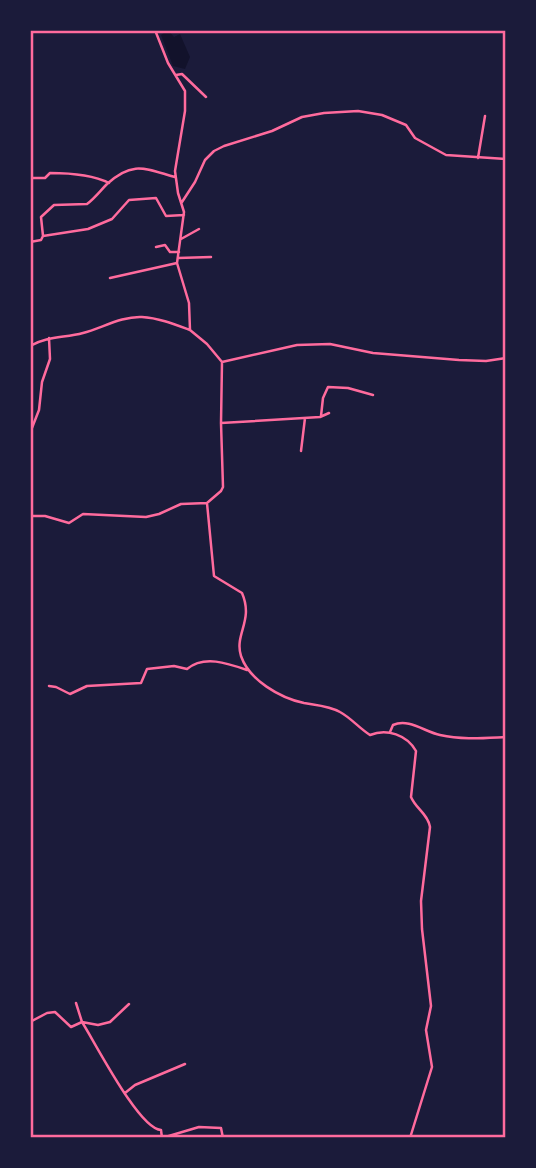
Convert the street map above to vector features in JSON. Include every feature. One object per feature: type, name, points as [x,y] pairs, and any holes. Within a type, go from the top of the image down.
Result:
[{"type":"street","points":[[155,30],[185,91],[186,103],[175,177],[184,215],[177,263],[189,303],[190,330]]},
{"type":"street","points":[[176,75],[181,74],[206,97]]},
{"type":"street","points":[[182,202],[205,160],[214,151],[272,131],[302,117],[324,113],[358,111],[391,118],[406,125],[417,139],[446,155],[506,159]]},
{"type":"street","points":[[478,158],[485,117]]},
{"type":"street","points":[[43,236],[41,215],[55,204],[87,204],[108,183],[132,168],[153,169],[175,177]]},
{"type":"street","points":[[30,178],[45,178],[50,173],[71,174],[102,179],[108,183]]},
{"type":"street","points":[[30,242],[41,240],[43,236],[88,229],[112,219],[129,200],[156,198],[166,216],[184,215]]},
{"type":"street","points":[[181,239],[199,229]]},
{"type":"street","points":[[156,247],[165,245],[170,252],[179,251]]},
{"type":"street","points":[[178,258],[211,257]]},
{"type":"street","points":[[110,278],[177,263]]},
{"type":"street","points":[[30,346],[49,338],[80,334],[131,317],[163,320],[190,330],[207,344],[222,362],[223,487],[207,503],[181,504],[159,514],[146,516],[83,514],[69,523],[40,515],[30,516]]},
{"type":"street","points":[[30,433],[39,410],[42,382],[50,359],[49,338]]},
{"type":"street","points":[[222,362],[297,345],[330,344],[398,356],[486,361],[506,358]]},
{"type":"street","points":[[321,416],[323,398],[328,387],[348,388],[373,395]]},
{"type":"street","points":[[221,422],[305,418],[329,413]]},
{"type":"street","points":[[301,451],[305,418]]},
{"type":"street","points":[[207,503],[214,576],[242,593],[247,607],[240,648],[247,670]]},
{"type":"street","points":[[49,686],[71,694],[87,686],[141,683],[147,669],[174,666],[187,669],[197,662],[223,662],[247,670],[282,695],[302,703],[339,710],[370,735],[379,731],[390,732],[408,741],[416,751],[411,797],[428,818],[430,827],[421,901],[431,1006],[426,1030],[432,1067],[410,1138]]},
{"type":"street","points":[[390,732],[393,725],[403,722],[432,733],[456,738],[506,737]]},
{"type":"street","points":[[76,1003],[82,1023],[139,1115],[152,1129],[161,1130],[162,1138],[199,1127],[220,1128],[223,1138]]},
{"type":"street","points":[[30,1022],[55,1012],[71,1027],[82,1023],[98,1025],[110,1022],[129,1004]]},
{"type":"street","points":[[125,1093],[135,1085],[185,1064]]},
{"type":"street","points":[[272,1138],[281,1138]]},
{"type":"shaded area","points":[[168,30],[174,37],[180,34],[190,57],[185,69],[173,66],[161,35]]}]
